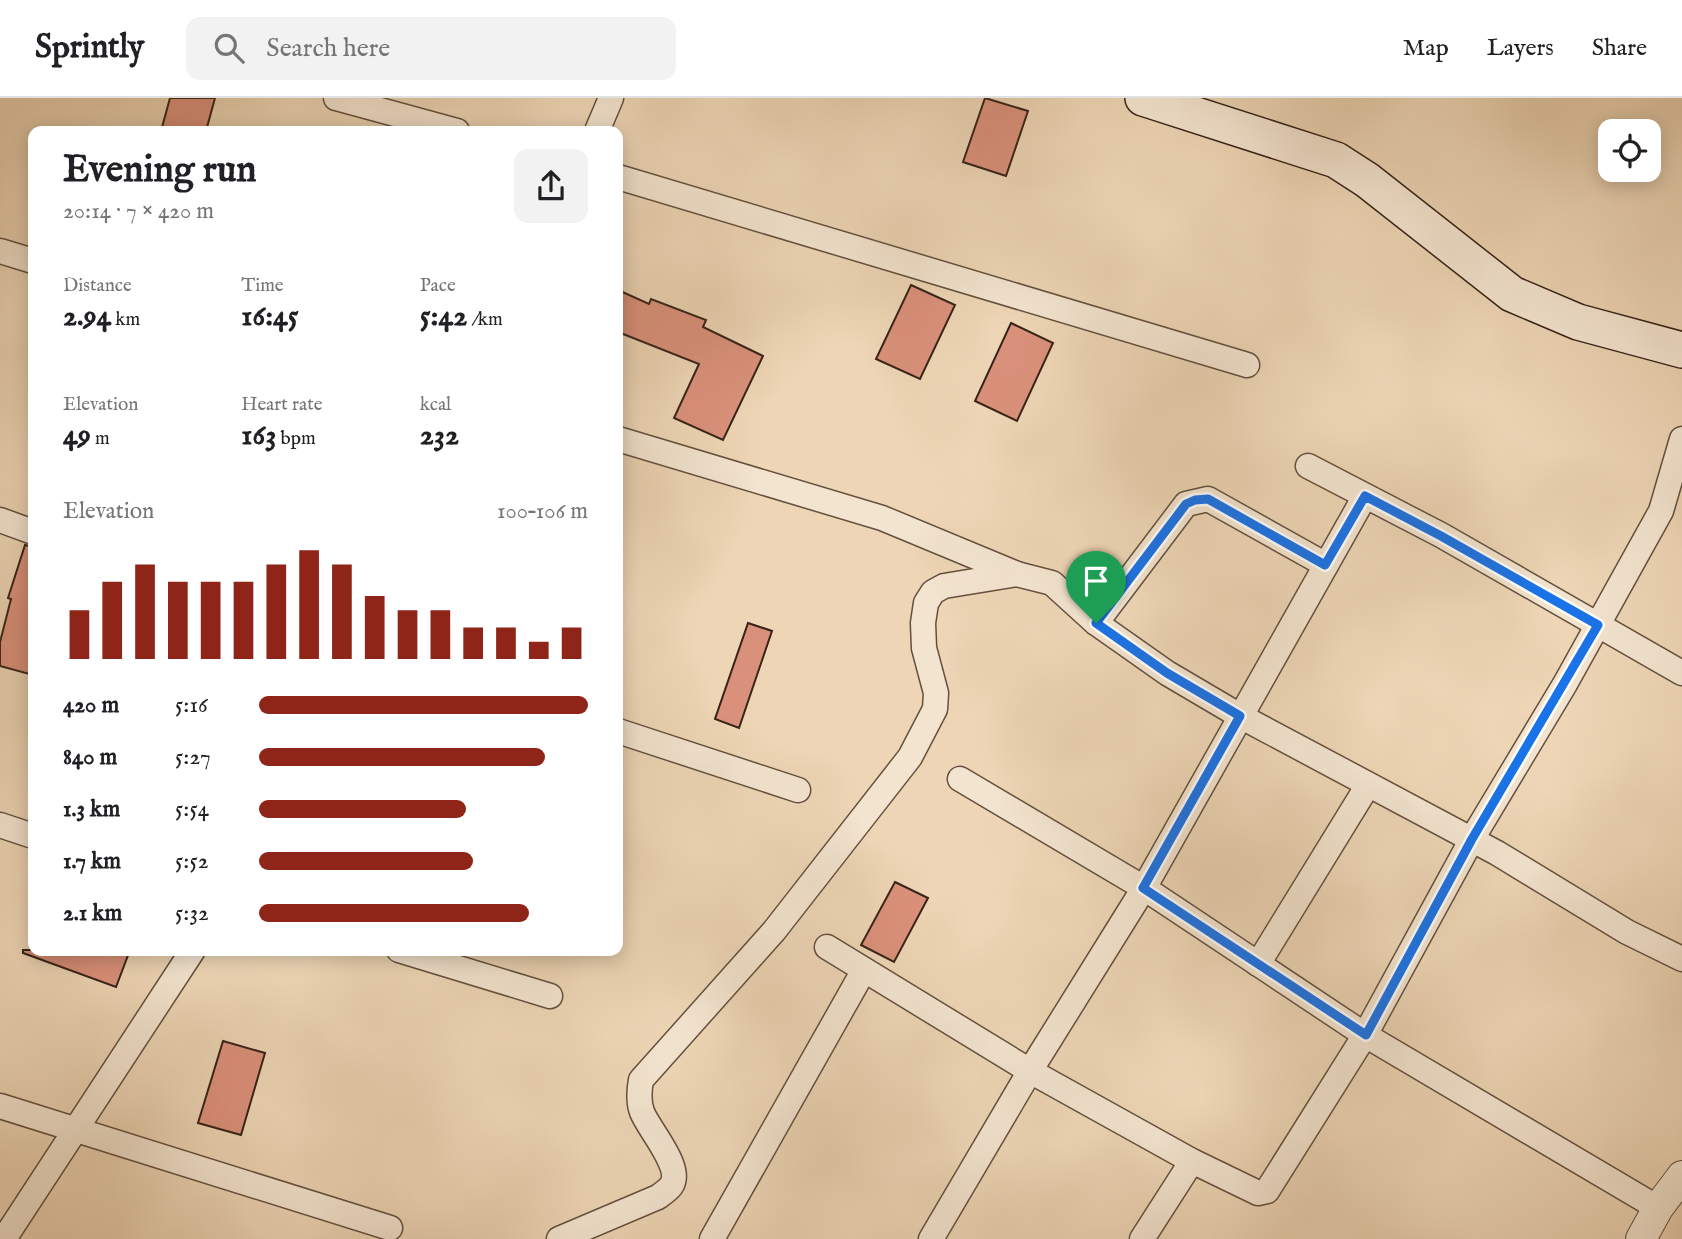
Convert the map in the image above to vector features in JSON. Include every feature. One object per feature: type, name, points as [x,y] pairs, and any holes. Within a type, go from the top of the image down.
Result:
[{"type":"main road","points":[[1143,98],[1336,160],[1367,180],[1512,294],[1578,322],[1682,350]]},
{"type":"street","points":[[336,98],[439,126]]},
{"type":"street","points":[[599,126],[611,98]]},
{"type":"street","points":[[623,178],[1247,365]]},
{"type":"street","points":[[0,251],[28,259]]},
{"type":"street","points":[[827,947],[1030,1070],[1192,1161],[1253,1192],[1267,1191],[1366,1035],[1472,839],[1598,625],[1661,511],[1682,439]]},
{"type":"street","points":[[623,440],[882,518],[1017,574],[1052,583],[1096,623],[1167,673],[1240,716],[1472,839],[1627,932],[1682,959]]},
{"type":"street","points":[[1308,466],[1441,536],[1682,673]]},
{"type":"street","points":[[931,1239],[1030,1070],[1143,888],[1365,496]]},
{"type":"street","points":[[1096,623],[1186,504],[1195,500],[1208,499],[1325,565]]},
{"type":"street","points":[[0,520],[28,530]]},
{"type":"street","points":[[559,1239],[658,1196],[671,1186],[675,1175],[671,1163],[642,1112],[638,1093],[641,1080],[774,931],[910,757],[935,709],[936,692],[924,648],[923,622],[926,603],[933,592],[944,586],[1017,574]]},
{"type":"street","points":[[623,733],[798,790]]},
{"type":"street","points":[[960,779],[1143,888],[1366,1035],[1658,1208]]},
{"type":"street","points":[[1258,964],[1368,785]]},
{"type":"street","points":[[0,825],[28,834]]},
{"type":"street","points":[[4,1239],[189,956]]},
{"type":"street","points":[[419,956],[550,996]]},
{"type":"street","points":[[712,1239],[864,970]]},
{"type":"street","points":[[0,1105],[390,1228]]},
{"type":"street","points":[[1142,1239],[1192,1161]]},
{"type":"street","points":[[1641,1239],[1658,1208],[1682,1176]]},
{"type":"building","points":[[170,98],[215,98],[207,126],[162,126]]},
{"type":"building","points":[[985,98],[1028,111],[1006,176],[963,162]]},
{"type":"building","points":[[911,285],[955,305],[920,379],[876,359]]},
{"type":"building","points":[[623,292],[649,304],[651,299],[706,320],[703,327],[763,356],[723,440],[674,418],[699,364],[623,334]]},
{"type":"building","points":[[1011,323],[1053,343],[1017,421],[975,401]]},
{"type":"building","points":[[25,545],[28,546],[28,674],[0,666],[0,642],[11,599],[8,598]]},
{"type":"building","points":[[748,623],[772,631],[739,728],[715,719]]},
{"type":"building","points":[[895,882],[928,898],[894,962],[861,945]]},
{"type":"building","points":[[31,956],[128,956],[116,987]]},
{"type":"building","points":[[223,1041],[265,1053],[241,1135],[198,1123]]},
{"type":"route","points":[[1365,496],[1598,625],[1472,839],[1366,1035],[1143,888],[1240,716],[1167,673],[1096,623],[1186,504],[1208,499],[1325,565],[1365,496]]}]
